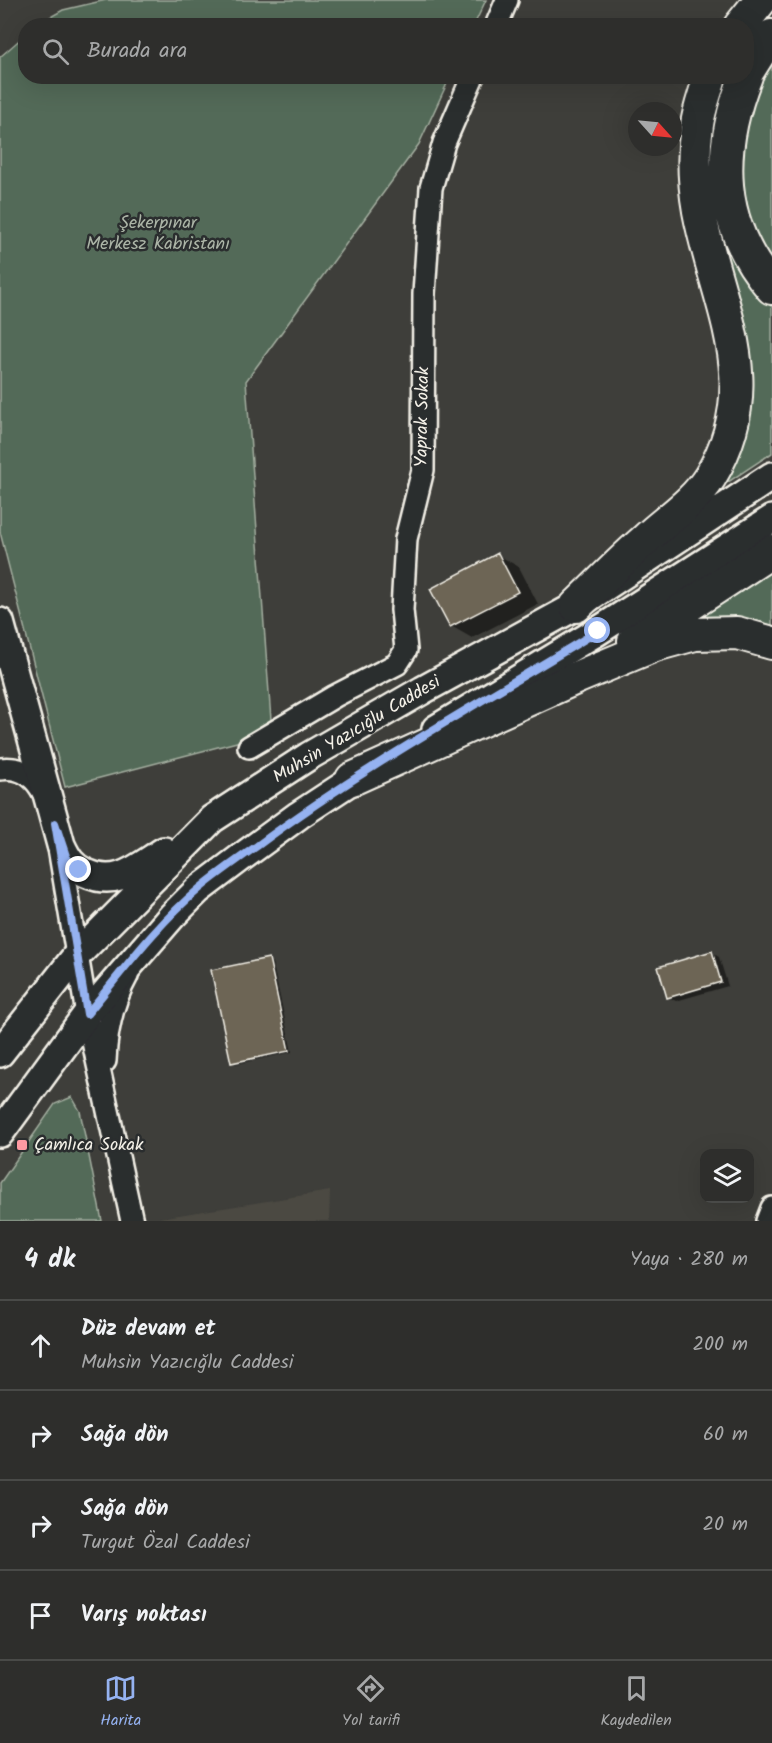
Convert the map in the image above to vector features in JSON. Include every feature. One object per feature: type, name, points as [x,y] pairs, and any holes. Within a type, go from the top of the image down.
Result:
[{"type":"highway","points":[[746,18],[761,0]]},
{"type":"highway","points":[[754,62],[772,36]]},
{"type":"highway","points":[[576,606],[647,538],[682,510],[709,479],[726,446],[734,420],[738,385],[733,345],[699,210],[695,172],[697,124],[708,84]]},
{"type":"highway","points":[[743,84],[734,106],[727,145],[726,187],[734,222],[747,254],[772,288]]},
{"type":"highway","points":[[578,677],[772,551]]},
{"type":"highway","points":[[352,779],[578,677],[655,645],[695,634],[737,633],[772,643]]},
{"type":"main road","name":"Muhsin Yazıcığlu Caddesi","points":[[0,1053],[76,955],[212,819],[309,756],[576,606],[772,476]]},
{"type":"main road","points":[[0,1132],[87,1014],[147,943],[198,890],[352,779],[598,631],[772,519]]},
{"type":"main road","points":[[0,622],[67,859],[79,870],[94,877],[111,880],[129,873],[212,819]]},
{"type":"street","points":[[499,18],[507,0]]},
{"type":"street","name":"Yaprak Sokak","points":[[249,747],[335,696],[397,664],[406,650],[402,610],[406,539],[423,470],[424,294],[431,188],[444,143],[470,84]]},
{"type":"street","points":[[0,769],[12,768],[31,776],[38,783],[54,818],[87,1014],[132,1221]]},
{"type":"street","points":[[104,1095],[106,1036],[111,1014],[119,989],[147,943]]},
{"type":"street","points":[[767,1221],[772,1208]]},
{"type":"shaded area","points":[[330,1191],[329,1221],[160,1221],[160,1218]]},
{"type":"green space","points":[[106,0],[486,0],[477,18],[49,18],[63,10]]},
{"type":"green space","name":"Şekerpınar Merkesz Kabristanı","points":[[18,41],[18,84],[447,84],[419,144],[246,381],[271,720],[252,738],[65,787],[0,532],[0,57]]},
{"type":"green space","points":[[772,60],[772,266],[759,246],[745,209],[738,164],[756,86]]},
{"type":"green space","points":[[713,214],[720,214],[765,300],[772,307],[772,453],[713,492],[740,446]]},
{"type":"green space","points":[[772,568],[772,625],[729,617],[708,621],[691,619]]},
{"type":"green space","points":[[72,1097],[80,1111],[102,1221],[0,1221],[0,1183],[55,1104]]},
{"type":"building","points":[[498,553],[518,592],[450,627],[430,589]]},
{"type":"building","points":[[712,951],[721,982],[667,998],[658,967]]},
{"type":"building","points":[[269,958],[289,1051],[231,1063],[211,970]]},
{"type":"place","name":"Çamlıca Sokak","points":[[22,1145]]},
{"type":"route","points":[[79,870],[67,859],[55,823],[87,1014],[172,916],[198,890],[243,856],[352,779],[598,631]]}]
